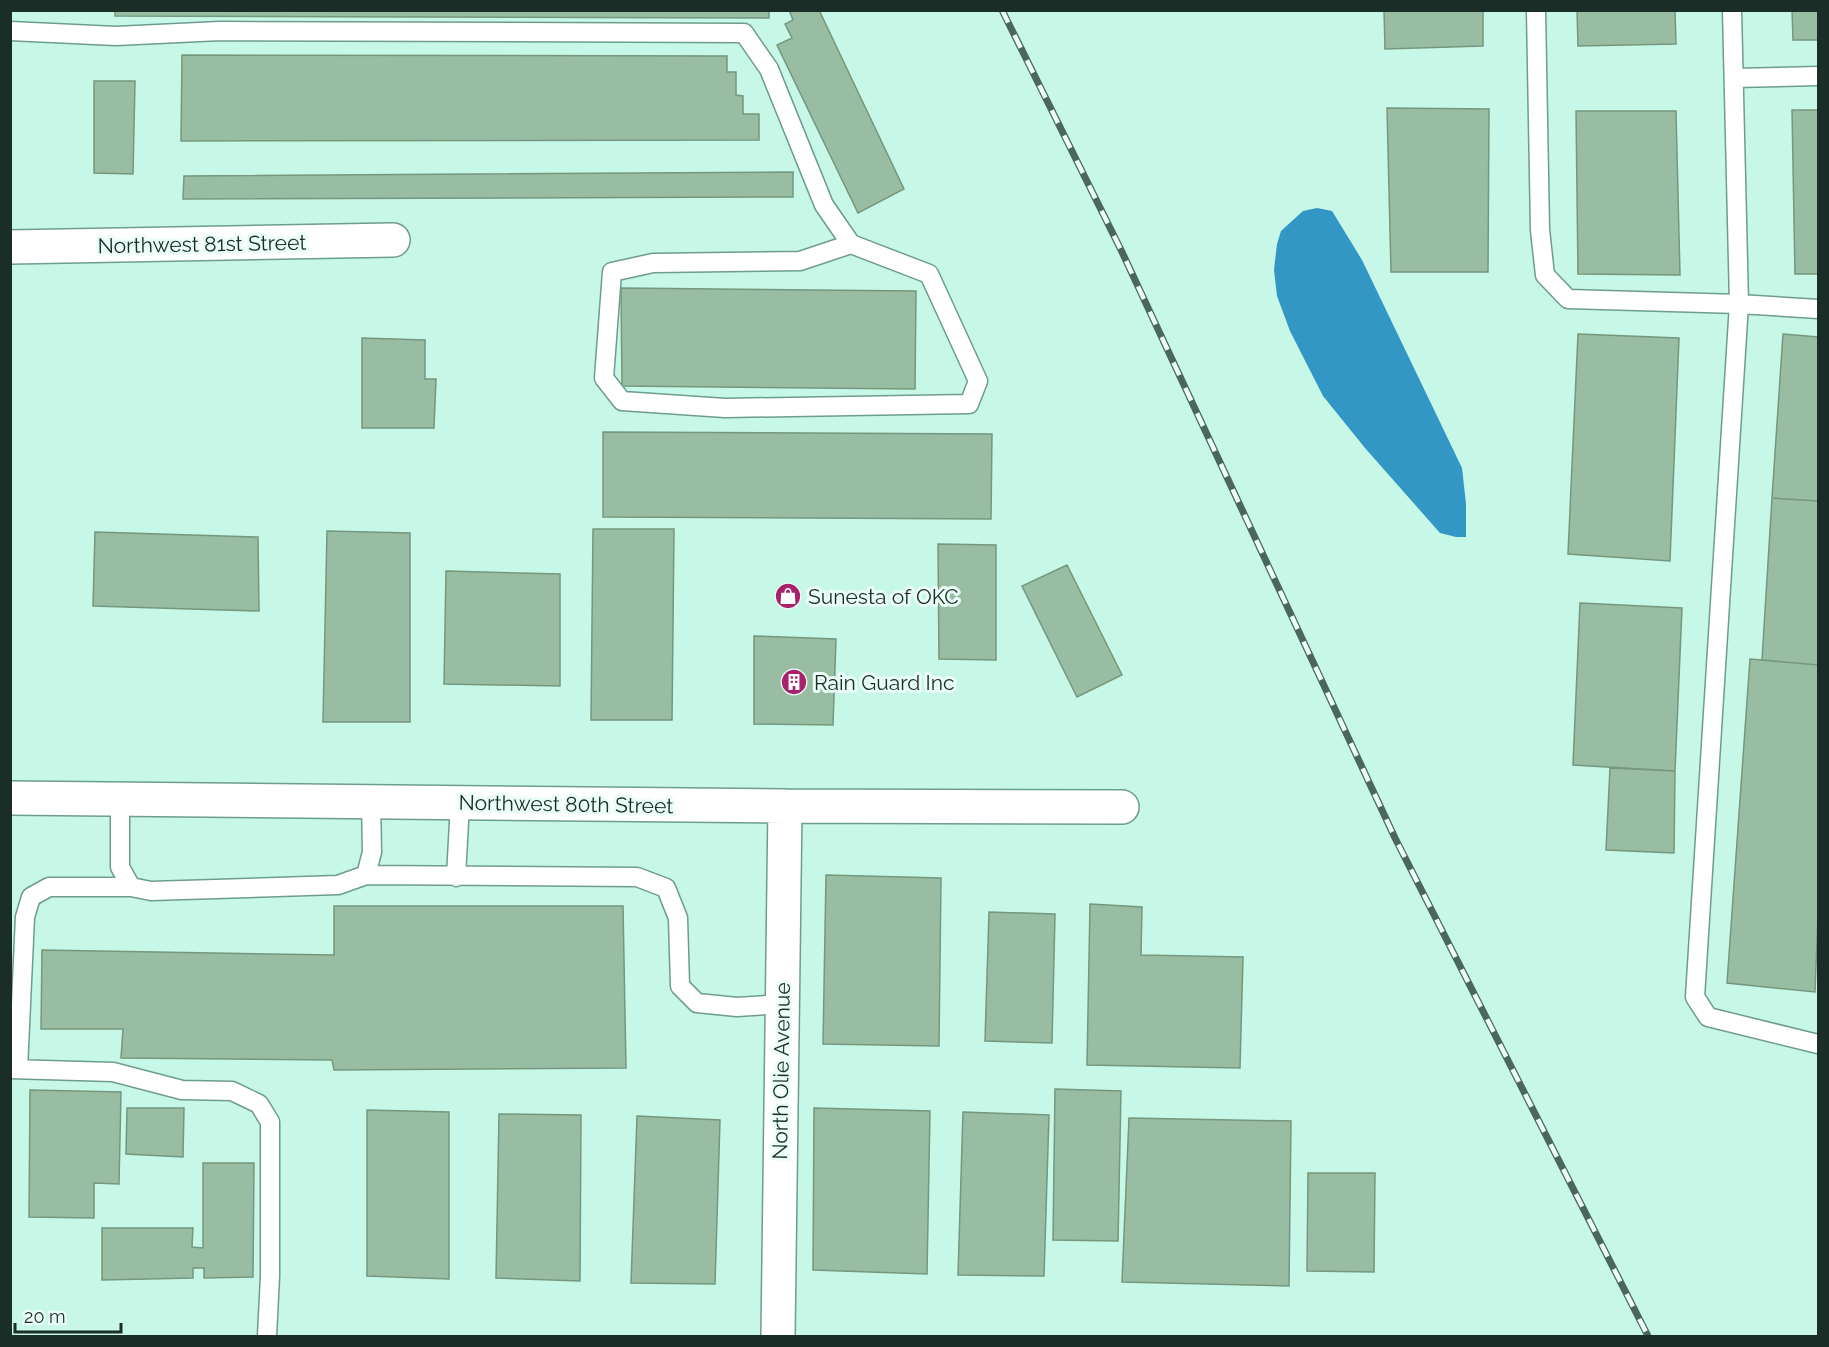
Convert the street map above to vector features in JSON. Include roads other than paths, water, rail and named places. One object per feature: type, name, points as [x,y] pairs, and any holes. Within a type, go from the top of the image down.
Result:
[{"type":"street","name":"Northwest 81st Street","points":[[10,247],[393,240]]},
{"type":"street","name":"Northwest 80th Street","points":[[10,798],[1122,807]]},
{"type":"street","name":"North Olie Avenue","points":[[778,1336],[785,806]]},
{"type":"lane","points":[[1536,10],[1540,230],[1545,275],[1568,299],[1739,304],[1818,309]]},
{"type":"lane","points":[[1732,10],[1739,304],[1695,997],[1708,1017],[1818,1044]]},
{"type":"lane","points":[[10,31],[116,36],[220,31],[744,33],[769,69],[824,205],[851,244],[928,274],[978,381],[969,404],[725,408],[622,400],[604,378],[612,272],[653,263],[800,261],[851,244]]},
{"type":"lane","points":[[1734,78],[1818,76]]},
{"type":"lane","points":[[120,798],[120,867],[131,887]]},
{"type":"lane","points":[[366,875],[372,852],[371,801]]},
{"type":"lane","points":[[456,877],[460,803]]},
{"type":"lane","points":[[267,1336],[270,1276],[270,1122],[259,1104],[232,1091],[182,1090],[113,1072],[14,1069],[25,917],[31,897],[49,887],[131,887],[151,891],[338,885],[366,875],[637,877],[666,888],[678,918],[680,986],[697,1002],[737,1007],[782,1004]]},
{"type":"water","points":[[1317,208],[1332,211],[1362,260],[1462,468],[1466,504],[1466,537],[1440,533],[1365,448],[1323,396],[1290,331],[1277,296],[1274,270],[1277,244],[1281,231],[1303,211]]},
{"type":"railway","points":[[1002,10],[1122,252],[1395,838],[1648,1336]]},
{"type":"place","name":"Sunesta of OKC","points":[[788,596]]},
{"type":"place","name":"Rain Guard Inc","points":[[794,682]]}]
